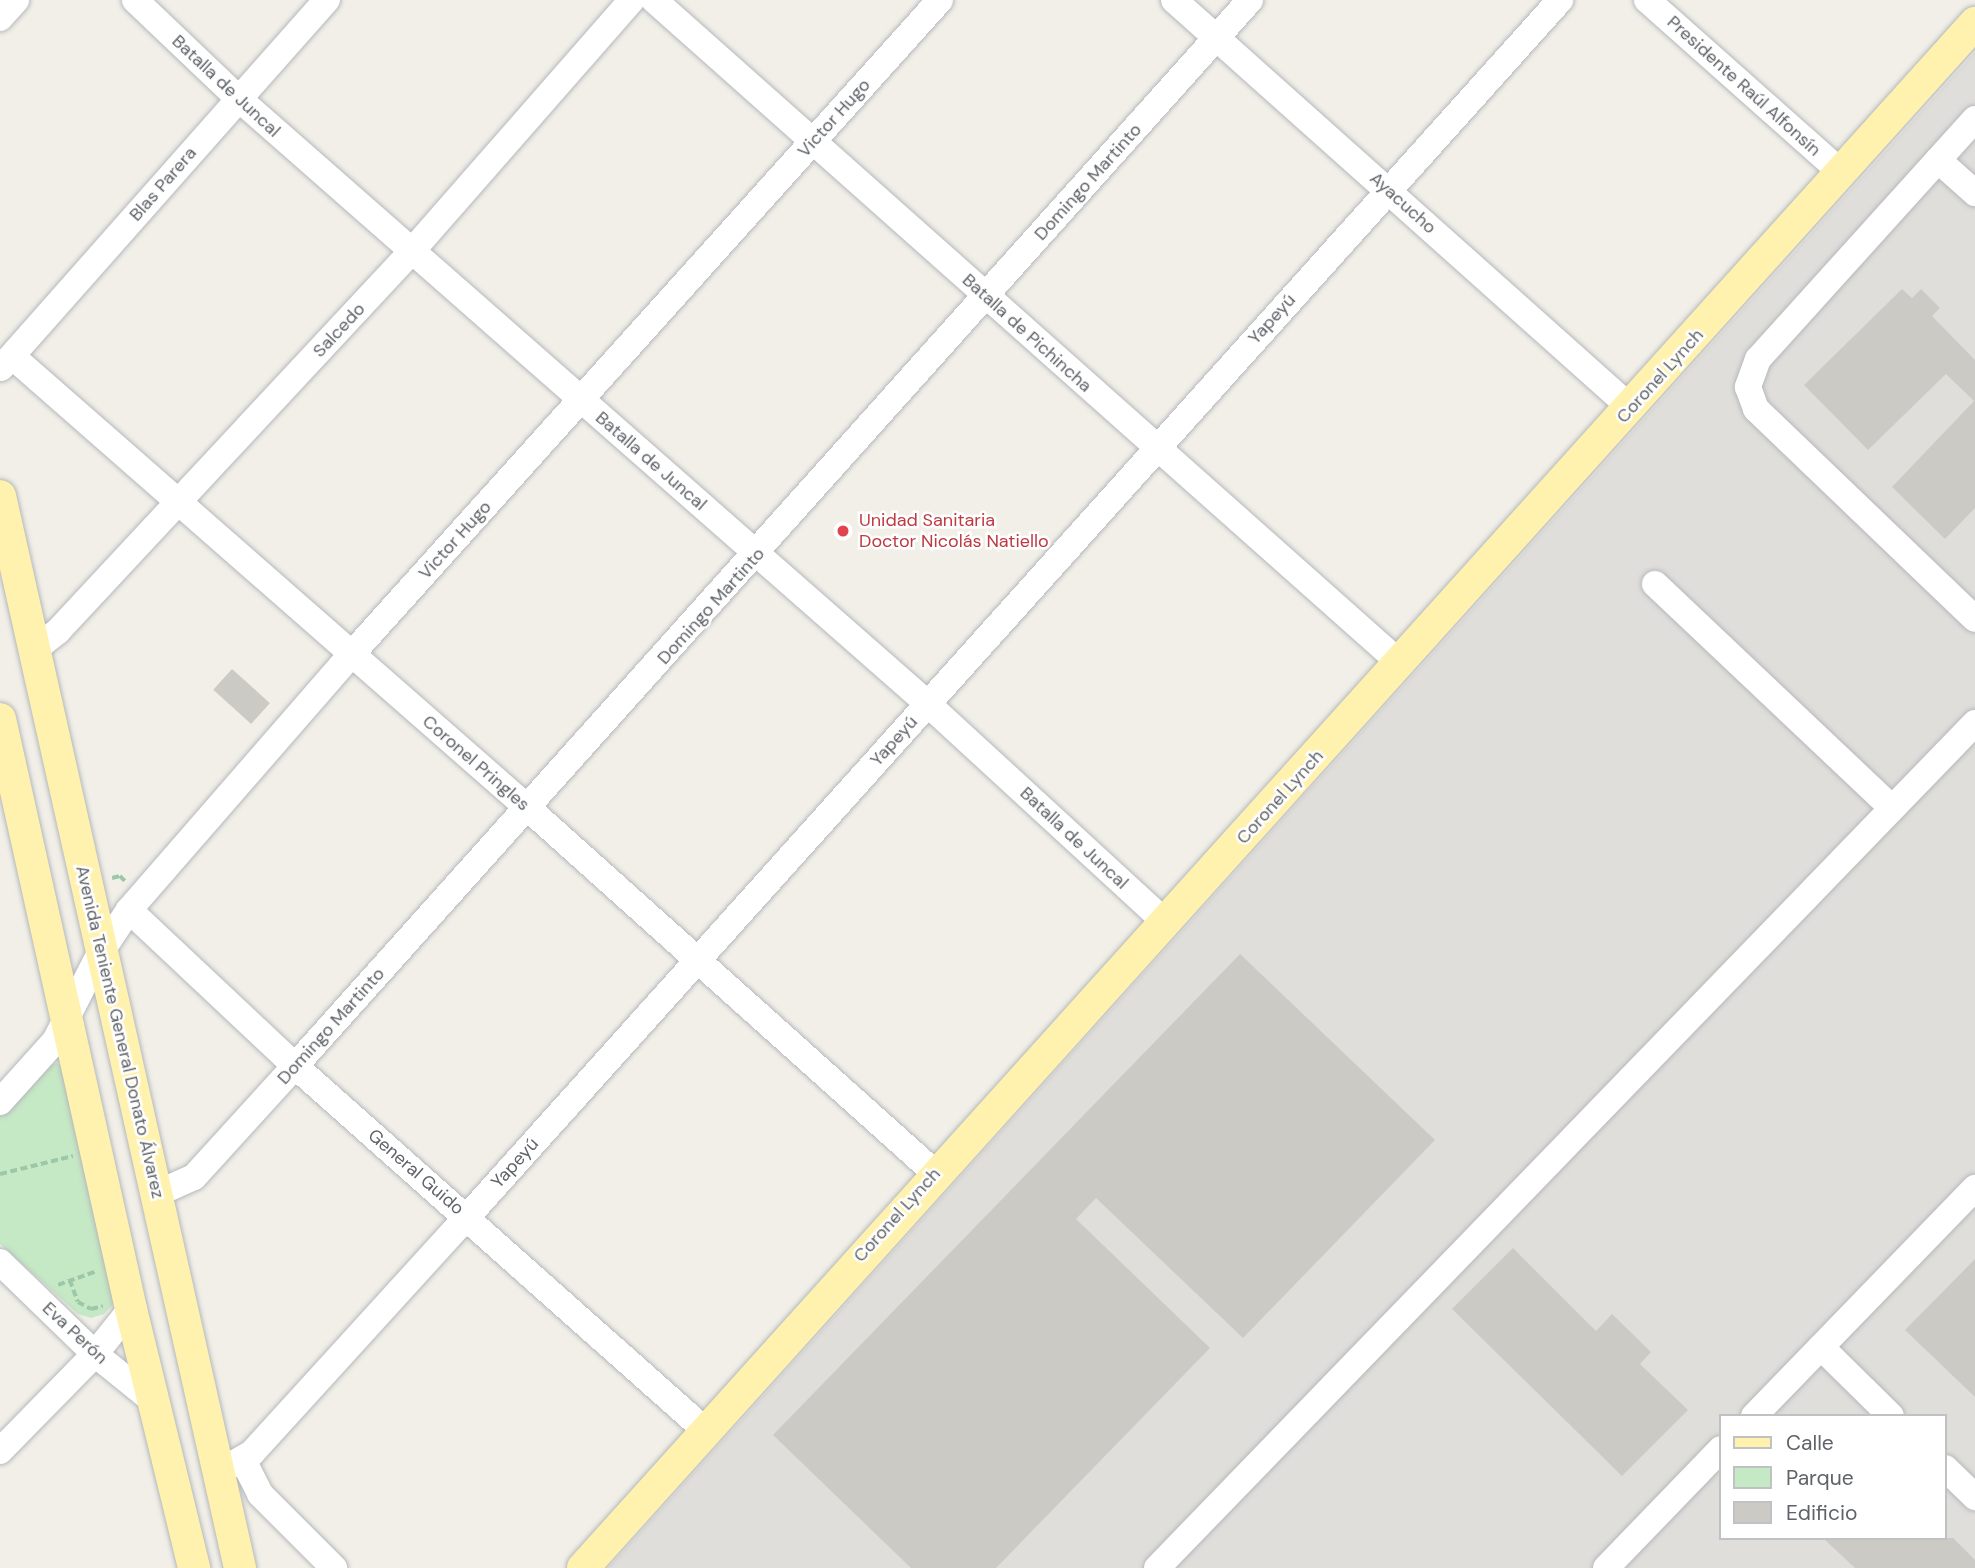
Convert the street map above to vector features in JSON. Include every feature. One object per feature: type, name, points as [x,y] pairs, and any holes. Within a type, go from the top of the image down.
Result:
[{"type":"main road","name":"Coronel Lynch","points":[[583,1568],[935,1173],[1401,664],[1975,23]]},
{"type":"main road","name":"Avenida Teniente General Donato Álvarez","points":[[0,496],[99,956],[158,1193],[231,1466],[227,1507],[240,1568]]},
{"type":"main road","points":[[0,719],[5,764],[69,1020],[131,1309],[194,1568]]},
{"type":"street","points":[[0,18],[16,0]]},
{"type":"street","name":"Batalla de Juncal","points":[[135,0],[237,98],[928,704],[1166,923]]},
{"type":"street","name":"Blas Parera","points":[[7,363],[237,98],[327,0]]},
{"type":"street","name":"Salcedo","points":[[35,649],[58,631],[412,251],[632,0]]},
{"type":"street","name":"Batalla de Pichincha","points":[[654,0],[1401,664]]},
{"type":"street","name":"Victor Hugo","points":[[0,1102],[69,1020],[99,956],[129,910],[350,656],[583,401],[940,0]]},
{"type":"street","name":"Ayacucho","points":[[1174,0],[1630,408]]},
{"type":"street","name":"Domingo Martinto","points":[[158,1193],[194,1177],[758,554],[1250,0]]},
{"type":"street","name":"Yapeyú","points":[[231,1466],[467,1217],[1560,0]]},
{"type":"street","name":"Presidente Raúl Alfonsín","points":[[1647,0],[1841,172]]},
{"type":"street","points":[[1975,119],[1758,359],[1748,387],[1756,409],[1975,619]]},
{"type":"street","points":[[1938,160],[1975,193]]},
{"type":"street","name":"Coronel Pringles","points":[[7,363],[179,502],[350,656],[529,809],[935,1173]]},
{"type":"street","points":[[1655,584],[1892,808]]},
{"type":"street","points":[[1157,1568],[1975,723]]},
{"type":"street","name":"General Guido","points":[[129,910],[295,1066],[706,1431]]},
{"type":"street","points":[[1756,1414],[1975,1188]]},
{"type":"street","name":"Eva Perón","points":[[0,1262],[95,1354],[153,1402]]},
{"type":"street","points":[[0,1451],[95,1354],[131,1309]]},
{"type":"street","points":[[1821,1347],[1889,1414]]},
{"type":"street","points":[[1606,1568],[1720,1450]]},
{"type":"street","points":[[231,1466],[334,1568]]},
{"type":"street","points":[[1947,1470],[1975,1497]]},
{"type":"street","points":[[227,1507],[260,1494]]},
{"type":"path","points":[[0,1174],[77,1156]]},
{"type":"path","points":[[52,1288],[105,1268]]},
{"type":"shaded area","points":[[1975,52],[1975,1568],[608,1568]]},
{"type":"green space","points":[[56,1063],[63,1067],[118,1299],[104,1314],[91,1318],[78,1314],[0,1244],[0,1116],[44,1068]]},
{"type":"building","points":[[1902,289],[1912,298],[1921,289],[1940,308],[1932,316],[1975,360],[1975,508],[1945,539],[1892,487],[1974,401],[1946,374],[1868,450],[1804,385]]},
{"type":"building","points":[[232,669],[270,703],[251,724],[213,690]]},
{"type":"building","points":[[1240,954],[1435,1140],[1243,1338],[1096,1198],[1076,1219],[1210,1348],[996,1568],[911,1568],[773,1435]]},
{"type":"building","points":[[1513,1248],[1596,1331],[1612,1314],[1651,1352],[1640,1364],[1688,1410],[1622,1476],[1452,1309]]},
{"type":"building","points":[[1975,1259],[1975,1397],[1905,1330]]},
{"type":"building","points":[[1953,1538],[1975,1560],[1975,1568],[1855,1568],[1825,1540]]},
{"type":"place","name":"Unidad Sanitaria Doctor Nicolás Natiello","points":[[843,531]]}]
